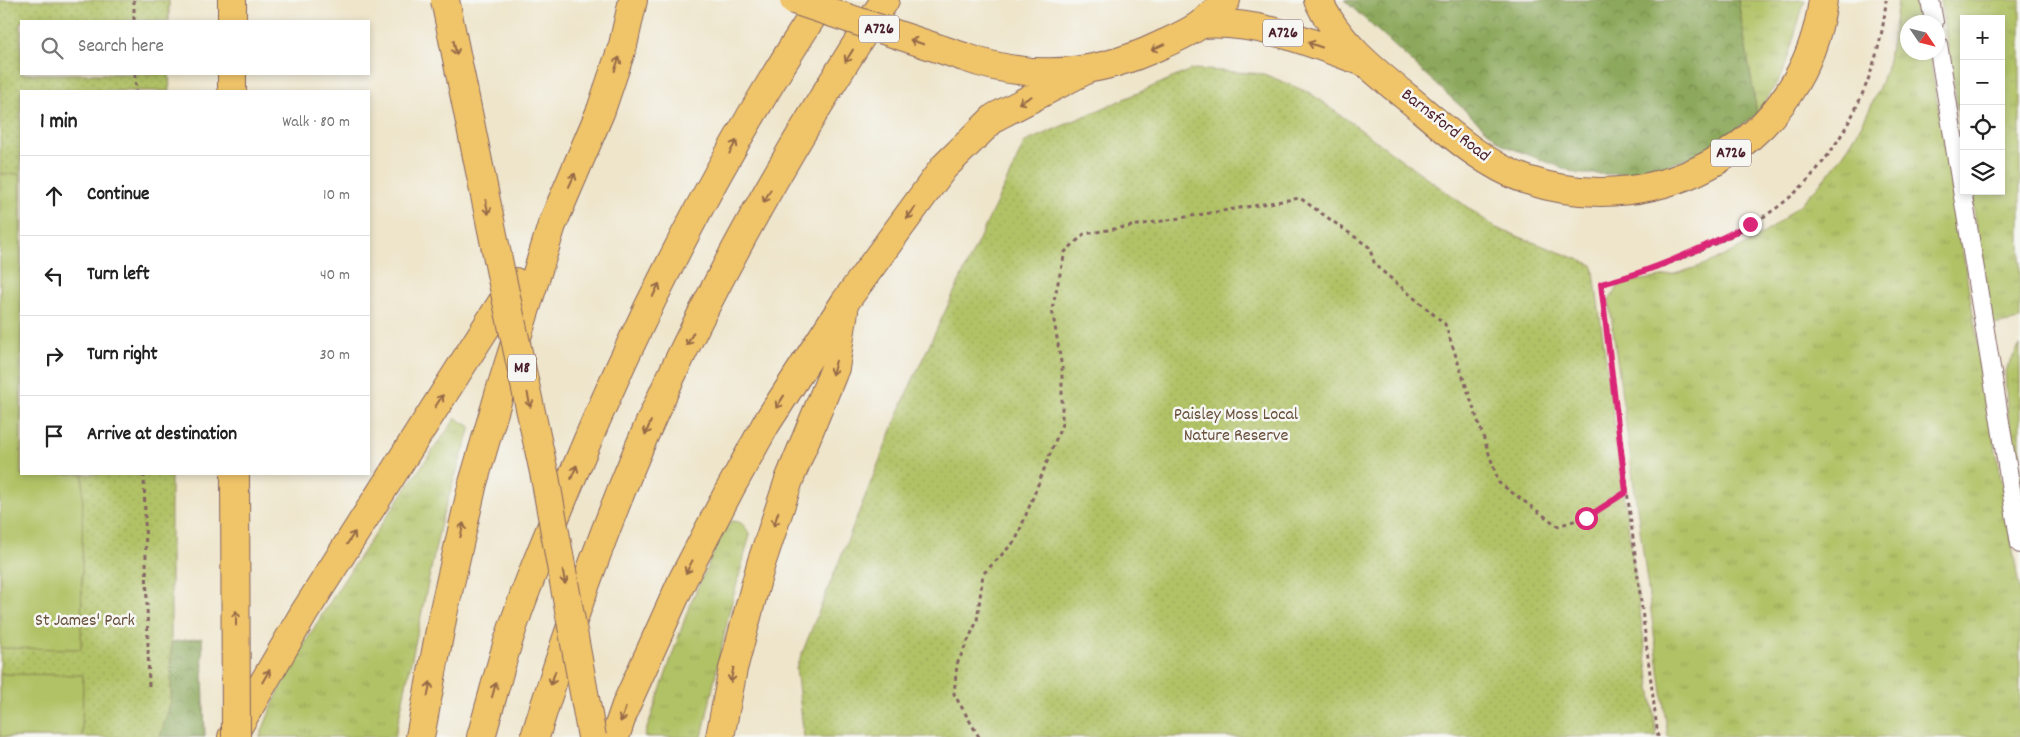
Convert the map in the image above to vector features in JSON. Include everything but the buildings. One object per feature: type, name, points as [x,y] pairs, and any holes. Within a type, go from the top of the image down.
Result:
[{"type":"main road","points":[[232,0],[232,20]]},
{"type":"main road","name":"M8","points":[[445,0],[545,477],[592,737]]},
{"type":"main road","points":[[232,737],[304,613],[552,225],[604,101],[623,45],[633,0]]},
{"type":"main road","name":"A726","points":[[794,0],[1002,69],[1030,73],[1084,71],[1151,50],[1201,24],[1226,0]]},
{"type":"main road","points":[[481,737],[508,641],[539,557],[586,443],[628,350],[674,253],[732,149],[822,0]]},
{"type":"main road","points":[[535,737],[552,680],[604,534],[667,384],[724,272],[788,158],[848,56],[884,0]]},
{"type":"main road","name":"Barnsford Road","points":[[1318,0],[1322,10],[1361,61],[1466,146],[1493,164],[1525,179],[1555,188],[1612,192],[1656,185],[1684,176],[1712,164],[1739,148],[1761,129],[1783,103],[1800,76],[1813,44],[1823,0]]},
{"type":"main road","name":"Barnsford Road","points":[[1201,24],[1241,24],[1263,28],[1361,61]]},
{"type":"main road","points":[[615,737],[626,706],[683,579],[730,489],[766,424],[846,302],[944,167],[995,117],[1084,71]]},
{"type":"main road","points":[[232,75],[232,90]]},
{"type":"main road","name":"M8","points":[[420,737],[443,614],[473,482],[552,225]]},
{"type":"main road","points":[[720,737],[733,669],[761,564],[789,480],[835,368],[846,302]]},
{"type":"main road","points":[[235,475],[236,737]]},
{"type":"lane","points":[[1930,0],[1933,15]]},
{"type":"lane","points":[[1941,60],[2020,544]]},
{"type":"path","points":[[134,0],[134,20]]},
{"type":"path","points":[[1658,737],[1601,284],[1630,277],[1720,240],[1776,208],[1800,186],[1841,133],[1871,77],[1881,44],[1886,0]]},
{"type":"path","points":[[135,75],[136,90]]},
{"type":"path","points":[[979,737],[954,694],[957,664],[977,621],[983,574],[1016,540],[1062,424],[1062,368],[1052,310],[1065,252],[1084,234],[1300,198],[1369,247],[1375,265],[1445,324],[1499,483],[1558,526],[1586,518],[1626,492]]},
{"type":"path","points":[[144,475],[149,689]]},
{"type":"green space","name":"St James' Park","points":[[0,0],[169,0],[169,20],[20,20],[20,75],[169,75],[170,90],[20,90],[20,475],[171,475],[171,701],[160,737],[0,737]]},
{"type":"green space","points":[[1344,0],[1738,0],[1757,114],[1702,153],[1645,174],[1578,174],[1503,145]]},
{"type":"green space","points":[[1738,0],[1805,0],[1783,73],[1757,114]]},
{"type":"green space","points":[[1898,0],[1920,0],[1923,15],[1900,15],[1900,60],[1930,60],[2020,592],[2020,737],[1668,737],[1609,300],[1621,283],[1674,274],[1709,262],[1742,247],[1773,227],[1801,203],[1826,177],[1848,148],[1866,116],[1881,82],[1892,42]]},
{"type":"green space","points":[[1940,0],[2020,0],[2020,320],[1993,325],[1972,195],[2005,195],[2005,15],[1960,15],[1960,122],[1945,30],[1945,15],[1942,15]]},
{"type":"green space","name":"Paisley Moss Local Nature Reserve","points":[[1193,69],[1264,74],[1310,93],[1496,228],[1593,265],[1657,737],[804,737],[796,668],[908,390],[1025,142]]},
{"type":"green space","points":[[0,174],[20,174],[20,475],[83,475],[81,649],[0,648]]},
{"type":"green space","points":[[2020,345],[2020,491],[2007,408],[2005,370]]},
{"type":"green space","points":[[456,418],[471,427],[442,518],[395,737],[260,737],[286,677],[319,620],[370,541]]},
{"type":"green space","points":[[732,521],[743,525],[750,535],[730,609],[702,737],[644,737],[690,604],[725,528]]},
{"type":"green space","points":[[202,638],[205,737],[160,737],[171,701],[171,642]]},
{"type":"green space","points":[[0,674],[83,675],[82,737],[0,737]]},
{"type":"route","points":[[1586,518],[1626,492],[1601,284],[1630,277],[1693,253],[1750,224]]}]
